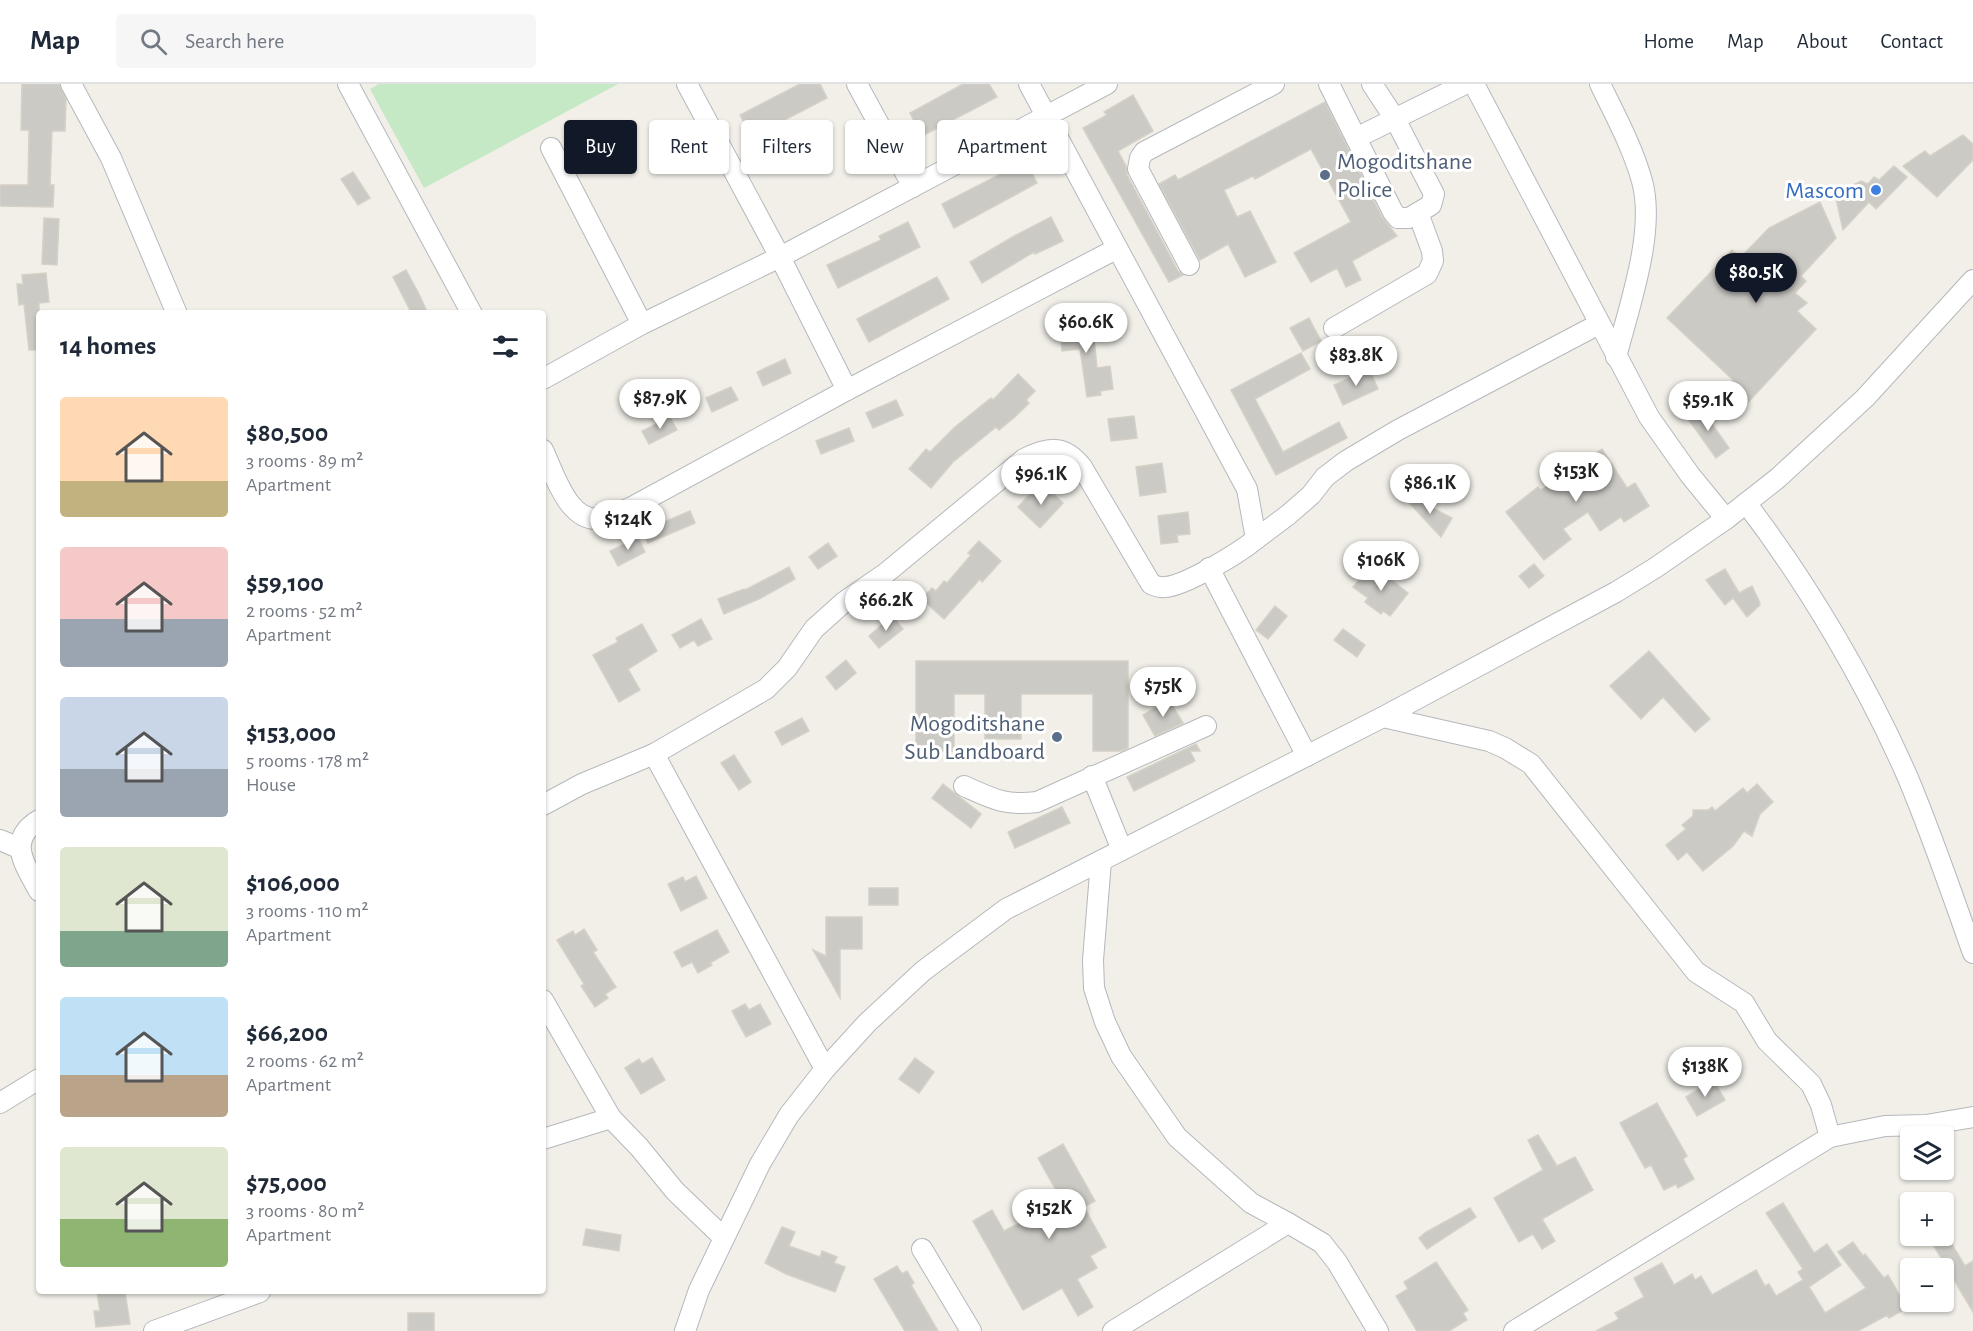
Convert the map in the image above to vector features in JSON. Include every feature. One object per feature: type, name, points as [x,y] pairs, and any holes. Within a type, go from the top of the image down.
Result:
[{"type":"street","points":[[70,84],[111,158],[175,310]]},
{"type":"street","points":[[348,84],[470,310]]},
{"type":"street","points":[[687,84],[780,256],[847,390]]},
{"type":"street","points":[[857,84],[913,187]]},
{"type":"street","points":[[1029,84],[1247,489],[1257,540]]},
{"type":"street","points":[[546,378],[642,324],[780,256],[1107,84]]},
{"type":"street","points":[[1189,265],[1138,169],[1140,158],[1144,152],[1274,84]]},
{"type":"street","points":[[1329,84],[1393,212],[1398,218],[1404,218],[1431,205],[1434,194],[1395,119],[1372,84]]},
{"type":"street","points":[[1356,138],[1465,84]]},
{"type":"street","points":[[1474,84],[1649,417],[1690,475],[1726,519]]},
{"type":"street","points":[[1600,84],[1637,167],[1646,200],[1646,226],[1636,278],[1616,357]]},
{"type":"street","points":[[551,148],[642,324]]},
{"type":"street","points":[[1334,328],[1427,274],[1433,261],[1432,251],[1418,213]]},
{"type":"street","points":[[546,456],[571,508],[586,518],[603,518],[632,507],[847,390],[1116,249]]},
{"type":"street","points":[[685,1331],[699,1290],[760,1164],[789,1114],[867,1023],[923,971],[1006,909],[1383,717],[1616,592],[1655,568],[1726,519],[1778,478],[1865,398],[1973,280]]},
{"type":"street","points":[[546,803],[582,784],[654,754],[766,689],[787,668],[814,629],[844,602],[886,573],[1024,459],[1041,451],[1058,450],[1073,456],[1082,467],[1151,584],[1162,588],[1177,585],[1238,554],[1295,509],[1311,495],[1325,477],[1346,461],[1428,414],[1599,324]]},
{"type":"street","points":[[1746,503],[1773,538],[1821,614],[1888,736],[1922,812],[1973,953]]},
{"type":"street","points":[[1209,568],[1307,756]]},
{"type":"street","points":[[1383,717],[1489,741],[1505,747],[1531,764],[1696,972],[1743,1003],[1767,1041],[1811,1084],[1821,1105],[1830,1137]]},
{"type":"street","points":[[964,786],[1002,803],[1037,802],[1206,726]]},
{"type":"street","points":[[654,754],[825,1070]]},
{"type":"street","points":[[1092,776],[1122,850]]},
{"type":"street","points":[[36,822],[29,826],[22,836],[19,848],[36,885]]},
{"type":"street","points":[[0,840],[19,848]]},
{"type":"street","points":[[1101,861],[1093,960],[1094,987],[1105,1022],[1121,1056],[1177,1137],[1251,1203],[1322,1243],[1337,1262],[1378,1331]]},
{"type":"street","points":[[546,1005],[611,1118],[639,1147],[675,1191],[724,1238]]},
{"type":"street","points":[[0,1103],[36,1081]]},
{"type":"street","points":[[1514,1331],[1830,1137],[1885,1125],[1926,1125],[1973,1117]]},
{"type":"street","points":[[546,1138],[611,1118]]},
{"type":"street","points":[[1113,1331],[1288,1223]]},
{"type":"street","points":[[922,1250],[972,1331]]},
{"type":"street","points":[[154,1331],[255,1294]]},
{"type":"green space","points":[[379,84],[618,84],[424,188],[370,89]]},
{"type":"building","points":[[22,84],[59,84],[66,99],[65,131],[52,131],[50,185],[54,185],[53,207],[0,206],[0,185],[28,185],[29,130],[21,130]]},
{"type":"building","points":[[800,84],[820,84],[827,98],[785,120],[743,120],[740,115]]},
{"type":"building","points":[[963,84],[989,84],[997,97],[953,120],[937,120],[937,128],[925,134],[925,120],[914,120],[910,113]]},
{"type":"building","points":[[1133,95],[1153,131],[1118,151],[1126,166],[1127,175],[1178,271],[1183,275],[1169,282],[1083,128],[1107,115],[1104,112]]},
{"type":"building","points":[[1325,102],[1382,217],[1397,236],[1352,261],[1361,280],[1346,287],[1337,268],[1311,282],[1294,253],[1351,222],[1311,149],[1255,179],[1253,176],[1224,190],[1237,217],[1250,211],[1276,262],[1245,277],[1228,244],[1200,260],[1159,184],[1175,175],[1178,180]]},
{"type":"building","points":[[1963,135],[1973,144],[1973,160],[1937,197],[1903,166],[1925,151],[1930,156]]},
{"type":"building","points":[[1894,166],[1907,177],[1876,209],[1869,202],[1843,230],[1835,194],[1861,181],[1868,184],[1874,177],[1879,180]]},
{"type":"building","points":[[353,172],[370,198],[358,205],[341,179]]},
{"type":"building","points":[[1001,174],[1032,174],[1037,183],[954,228],[942,204]]},
{"type":"building","points":[[1820,202],[1836,238],[1801,276],[1806,281],[1795,293],[1807,303],[1797,311],[1816,329],[1740,411],[1720,392],[1733,380],[1667,318],[1732,250],[1740,258],[1769,228]]},
{"type":"building","points":[[1051,217],[1063,241],[1035,254],[1034,252],[982,283],[970,262]]},
{"type":"building","points":[[44,218],[59,219],[57,265],[42,264]]},
{"type":"building","points":[[908,222],[920,247],[838,288],[827,265],[881,240],[879,236]]},
{"type":"building","points":[[406,270],[426,310],[410,310],[393,277]]},
{"type":"building","points":[[46,273],[49,302],[39,303],[39,310],[36,310],[36,350],[29,350],[24,304],[19,305],[17,284],[23,284],[22,275]]},
{"type":"building","points":[[937,277],[949,299],[869,342],[857,319]]},
{"type":"building","points":[[1092,317],[1097,368],[1110,366],[1113,389],[1100,391],[1101,395],[1087,397],[1080,349],[1062,351],[1059,320]]},
{"type":"building","points":[[1309,318],[1321,341],[1303,351],[1290,328]]},
{"type":"building","points":[[1301,353],[1310,369],[1255,399],[1283,452],[1339,422],[1347,438],[1276,475],[1231,390]]},
{"type":"building","points":[[785,359],[791,373],[763,386],[757,372]]},
{"type":"building","points":[[1369,369],[1378,389],[1343,405],[1334,385]]},
{"type":"building","points":[[1018,374],[1035,391],[1026,400],[1029,403],[1016,416],[999,430],[996,427],[953,462],[931,488],[909,469],[926,449],[930,452],[955,427],[991,398],[993,400]]},
{"type":"building","points":[[731,387],[738,400],[712,412],[706,398]]},
{"type":"building","points":[[896,400],[903,415],[873,428],[866,413]]},
{"type":"building","points":[[1700,407],[1729,448],[1716,458],[1686,416]]},
{"type":"building","points":[[1134,416],[1137,438],[1111,441],[1108,419]]},
{"type":"building","points":[[670,417],[677,430],[649,444],[642,431]]},
{"type":"building","points":[[849,428],[854,441],[821,454],[816,441]]},
{"type":"building","points":[[1602,449],[1627,488],[1635,483],[1649,506],[1624,522],[1621,517],[1600,531],[1588,512],[1563,529],[1571,539],[1544,560],[1506,512],[1538,487],[1541,490],[1563,475],[1559,469],[1578,457],[1582,462]]},
{"type":"building","points":[[1162,463],[1166,492],[1140,496],[1136,467]]},
{"type":"building","points":[[1044,485],[1063,503],[1040,528],[1018,507],[1032,492],[1035,495]]},
{"type":"building","points":[[1404,493],[1452,518],[1441,537],[1402,495]]},
{"type":"building","points":[[690,511],[695,523],[648,543],[643,531]]},
{"type":"building","points":[[1188,512],[1190,534],[1177,535],[1178,542],[1161,544],[1158,516]]},
{"type":"building","points":[[638,537],[645,552],[618,566],[610,551]]},
{"type":"building","points":[[979,541],[1001,561],[982,582],[980,579],[944,619],[922,599],[932,588],[936,591],[944,581],[947,583],[971,555],[968,553]]},
{"type":"building","points":[[828,543],[837,556],[818,569],[809,557]]},
{"type":"building","points":[[1534,564],[1544,576],[1529,588],[1519,576]]},
{"type":"building","points":[[789,567],[795,579],[761,598],[724,614],[718,599],[745,590]]},
{"type":"building","points":[[1369,568],[1385,581],[1388,577],[1408,593],[1390,616],[1383,611],[1381,614],[1365,602],[1368,598],[1353,587]]},
{"type":"building","points":[[1725,569],[1739,593],[1752,586],[1759,601],[1760,605],[1747,617],[1733,598],[1725,605],[1706,580]]},
{"type":"building","points":[[1275,606],[1287,616],[1268,639],[1256,630]]},
{"type":"building","points":[[892,616],[903,629],[879,648],[869,636]]},
{"type":"building","points":[[701,619],[712,639],[698,646],[694,640],[680,648],[672,635]]},
{"type":"building","points":[[642,624],[657,651],[628,669],[640,690],[619,702],[593,655],[618,642],[616,638]]},
{"type":"building","points":[[1343,629],[1365,645],[1357,657],[1334,640]]},
{"type":"building","points":[[1649,651],[1710,719],[1695,732],[1663,697],[1641,719],[1610,686]]},
{"type":"building","points":[[846,660],[856,673],[836,690],[826,677]]},
{"type":"building","points":[[916,661],[1128,661],[1128,748],[1121,751],[1093,751],[1093,694],[1021,694],[1021,739],[985,739],[985,694],[954,694],[954,751],[916,751]]},
{"type":"building","points":[[1169,700],[1183,723],[1155,736],[1143,715]]},
{"type":"building","points":[[802,718],[809,731],[782,745],[775,732]]},
{"type":"building","points":[[1196,744],[1200,751],[1190,751],[1195,761],[1134,791],[1127,777]]},
{"type":"building","points":[[734,755],[751,782],[739,790],[721,763]]},
{"type":"building","points":[[943,784],[981,814],[971,828],[932,798]]},
{"type":"building","points":[[1757,784],[1773,802],[1760,814],[1752,836],[1744,831],[1733,846],[1703,871],[1687,852],[1678,860],[1666,845],[1686,829],[1682,825],[1693,816],[1693,810],[1708,810],[1712,807],[1715,811],[1743,788],[1747,793]]},
{"type":"building","points":[[1062,807],[1070,823],[1015,848],[1008,832]]},
{"type":"building","points":[[696,876],[707,898],[681,911],[668,884],[683,877],[685,882]]},
{"type":"building","points":[[869,888],[898,888],[898,905],[869,905]]},
{"type":"building","points":[[826,917],[862,917],[862,949],[840,949],[840,998],[813,950],[826,956]]},
{"type":"building","points":[[584,929],[597,950],[593,952],[616,987],[605,994],[608,998],[595,1007],[581,986],[584,984],[557,940],[573,931],[575,935]]},
{"type":"building","points":[[717,930],[729,952],[698,973],[692,962],[682,967],[674,952]]},
{"type":"building","points":[[745,1004],[749,1010],[760,1004],[771,1024],[746,1037],[732,1011]]},
{"type":"building","points":[[652,1058],[665,1080],[641,1094],[625,1068],[639,1059],[642,1064]]},
{"type":"building","points":[[915,1058],[934,1072],[919,1093],[899,1079]]},
{"type":"building","points":[[1713,1080],[1725,1100],[1697,1116],[1686,1097]]},
{"type":"building","points":[[1657,1103],[1687,1156],[1683,1159],[1694,1179],[1678,1188],[1676,1184],[1664,1190],[1651,1165],[1645,1168],[1620,1123]]},
{"type":"building","points":[[1538,1135],[1557,1166],[1575,1157],[1593,1190],[1542,1219],[1555,1241],[1542,1249],[1533,1234],[1519,1242],[1494,1198],[1543,1170],[1528,1140]]},
{"type":"building","points":[[1063,1144],[1095,1201],[1084,1207],[1106,1247],[1090,1256],[1097,1268],[1077,1279],[1093,1307],[1078,1316],[1062,1288],[1023,1310],[973,1221],[992,1210],[1004,1231],[1062,1201],[1038,1158]]},
{"type":"building","points":[[1783,1203],[1814,1253],[1827,1244],[1841,1265],[1809,1287],[1825,1313],[1866,1288],[1838,1252],[1853,1242],[1884,1278],[1888,1275],[1900,1296],[1900,1312],[1889,1318],[1887,1315],[1858,1331],[1596,1331],[1619,1319],[1615,1313],[1644,1297],[1634,1278],[1662,1263],[1674,1285],[1692,1274],[1695,1280],[1701,1276],[1712,1295],[1756,1270],[1765,1286],[1769,1284],[1776,1296],[1803,1280],[1798,1272],[1803,1269],[1766,1213]]},
{"type":"building","points":[[1470,1208],[1476,1217],[1427,1249],[1419,1238]]},
{"type":"building","points":[[782,1227],[795,1232],[789,1246],[820,1257],[822,1251],[837,1257],[834,1263],[845,1267],[835,1292],[786,1274],[765,1263]]},
{"type":"building","points":[[586,1229],[621,1235],[619,1251],[583,1245]]},
{"type":"building","points":[[1934,1246],[1953,1246],[1965,1266],[1973,1261],[1973,1312],[1954,1280],[1954,1258],[1941,1258]]},
{"type":"building","points":[[1436,1262],[1468,1310],[1463,1313],[1467,1320],[1449,1331],[1417,1331],[1396,1296],[1408,1289],[1404,1282]]},
{"type":"building","points":[[897,1266],[902,1274],[907,1271],[914,1283],[911,1285],[938,1331],[905,1331],[874,1279]]},
{"type":"building","points":[[97,1294],[125,1294],[130,1324],[96,1327],[94,1311],[100,1311]]},
{"type":"building","points":[[408,1313],[434,1313],[434,1331],[408,1331]]},
{"type":"place","name":"Mogoditshane Police","points":[[1325,175]]},
{"type":"place","name":"Mascom","points":[[1876,190]]},
{"type":"place","name":"Mogoditshane Sub Landboard","points":[[1057,737]]}]
